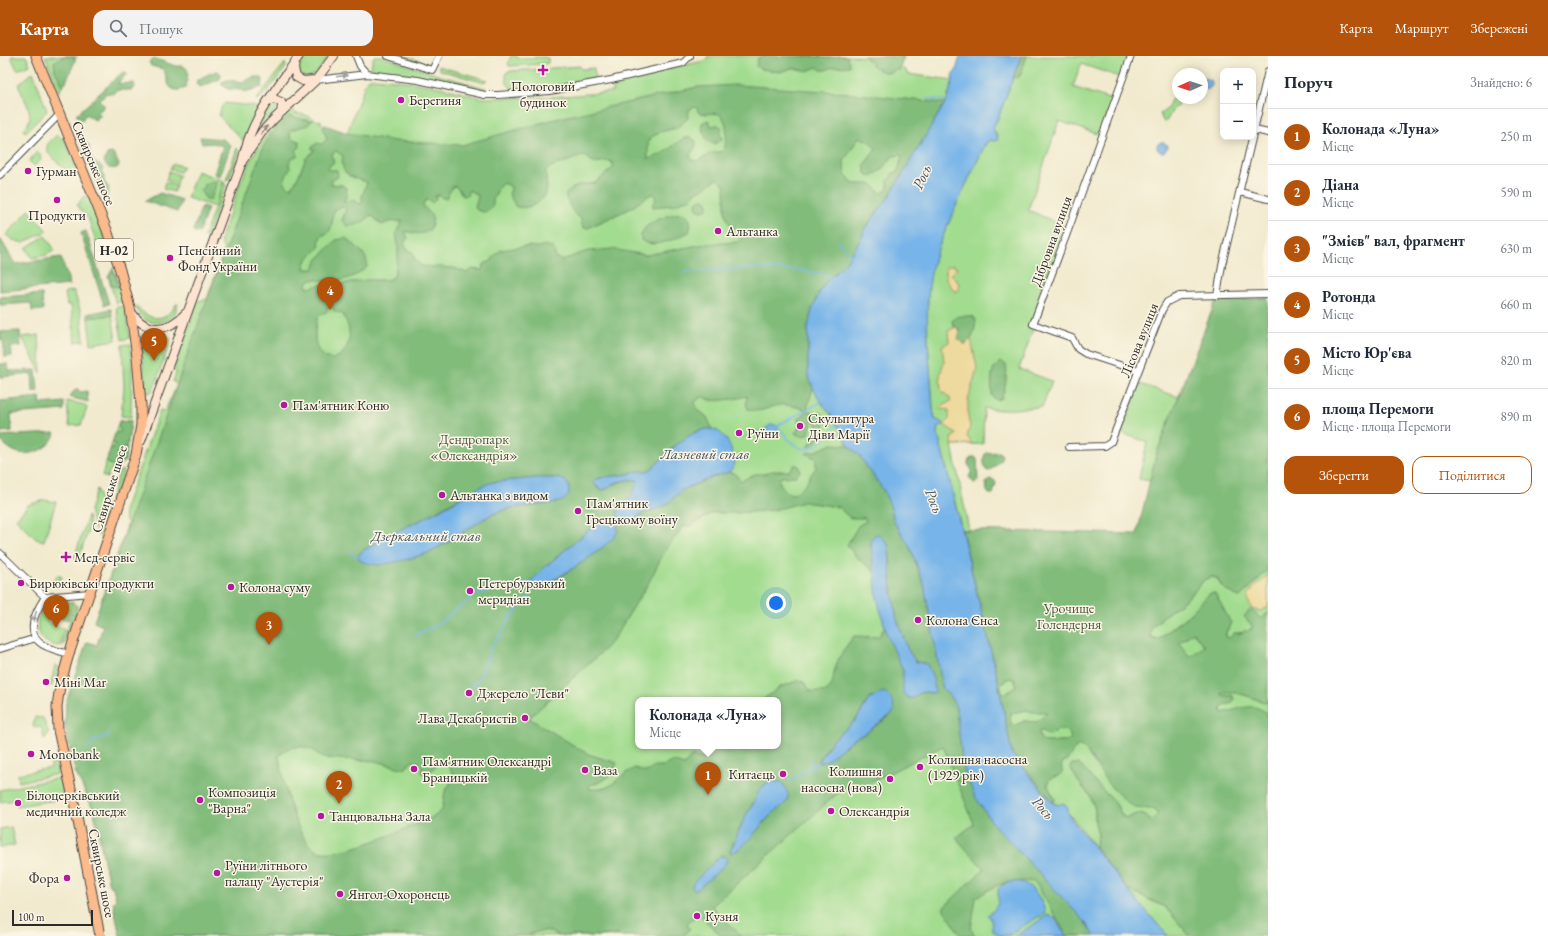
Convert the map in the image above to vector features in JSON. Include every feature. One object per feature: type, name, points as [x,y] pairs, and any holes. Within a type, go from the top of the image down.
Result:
[{"type":"main road","name":"Сквирське шосе","points":[[36,56],[114,250],[130,308],[136,340],[141,404],[141,424],[136,455],[69,654],[60,686],[57,706],[58,730],[76,811],[100,936]]},
{"type":"main road","points":[[242,162],[262,132],[281,112],[316,80],[334,56]]},
{"type":"main road","points":[[297,59],[294,68],[296,77],[303,81],[316,80]]},
{"type":"main road","points":[[136,455],[242,162],[245,147],[252,127],[268,100],[297,59]]},
{"type":"main road","points":[[268,100],[274,99],[281,102],[281,112]]},
{"type":"main road","points":[[130,308],[139,322],[151,328],[164,328],[172,325],[188,311]]},
{"type":"street","points":[[356,56],[360,66],[367,74]]},
{"type":"street","points":[[388,56],[432,70],[439,56]]},
{"type":"street","points":[[316,80],[367,74],[418,80],[484,95],[498,96],[550,91],[611,80],[683,63],[690,56]]},
{"type":"street","name":"Дібровна вулиця","points":[[1131,56],[1033,324],[1072,338],[1078,349],[1086,354],[1138,371]]},
{"type":"street","points":[[1256,125],[1268,71]]},
{"type":"street","points":[[0,175],[59,115]]},
{"type":"street","points":[[1256,130],[1268,133]]},
{"type":"street","points":[[1217,296],[1222,265],[1253,140]]},
{"type":"street","points":[[1240,192],[1268,199]]},
{"type":"street","name":"Лісова вулиця","points":[[1069,447],[1105,446],[1111,442],[1162,310],[1167,302],[1179,296],[1268,294]]},
{"type":"street","points":[[0,553],[45,597],[90,593]]},
{"type":"street","points":[[45,597],[38,607],[33,622],[36,638],[40,643],[69,654]]},
{"type":"street","points":[[0,649],[36,638]]},
{"type":"green space","points":[[11,56],[26,56],[30,65],[17,70]]},
{"type":"green space","points":[[45,56],[77,56],[59,92],[47,60]]},
{"type":"green space","points":[[64,56],[72,56],[75,61],[63,86],[55,71],[54,62]]},
{"type":"green space","points":[[305,56],[329,56],[316,74],[306,78],[300,75],[298,68]]},
{"type":"green space","points":[[374,56],[381,56],[441,76],[486,88],[484,91],[481,91],[434,80],[375,71],[371,67]]},
{"type":"green space","points":[[393,56],[404,56],[433,65],[431,67]]},
{"type":"green space","points":[[511,56],[517,56],[517,58],[545,57],[548,58],[548,63],[509,66],[508,63]]},
{"type":"green space","name":"Дендропарк «Олександрія»","points":[[707,56],[768,56],[782,59],[847,58],[848,56],[865,56],[875,66],[897,67],[906,70],[907,74],[953,80],[947,100],[846,262],[821,402],[830,413],[850,447],[929,607],[936,655],[942,682],[956,708],[1094,936],[120,936],[113,902],[116,899],[113,887],[109,885],[94,811],[75,771],[65,726],[66,703],[87,642],[97,645],[103,626],[94,622],[128,523],[125,519],[124,511],[160,410],[165,411],[177,384],[173,382],[176,373],[174,369],[198,301],[207,299],[224,250],[220,241],[239,187],[255,152],[265,136],[292,109],[294,113],[311,117],[312,121],[314,118],[317,121],[321,120],[321,124],[347,133],[366,81],[372,78],[397,80],[440,87],[482,98],[550,97],[613,92],[613,84],[619,80],[708,60]]},
{"type":"green space","points":[[768,56],[815,56],[827,58],[848,56],[847,58],[850,66],[833,67],[826,70],[821,70],[817,67],[807,71],[792,68],[780,72],[761,69],[756,66],[758,58]]},
{"type":"green space","points":[[865,56],[904,56],[899,71],[896,69],[888,73],[879,70],[871,64]]},
{"type":"green space","points":[[1021,56],[1131,56],[1122,78],[1081,64],[1073,87],[1112,100],[1100,135],[1059,121],[1028,210],[1069,228],[1019,369],[1052,381],[1042,407],[1000,410],[984,408],[983,444],[952,445],[969,530],[962,530],[937,429],[939,422],[935,419],[933,410],[927,321],[929,286],[935,258],[955,207],[986,143],[990,140],[993,141],[997,135],[993,128]]},
{"type":"green space","points":[[1021,56],[1027,56],[1020,76],[1015,78],[1013,77]]},
{"type":"green space","points":[[154,58],[175,66],[183,66],[187,69],[188,73],[186,88],[174,90],[171,88],[163,69],[151,66],[149,62]]},
{"type":"green space","points":[[285,63],[286,67],[276,80],[259,99],[256,100]]},
{"type":"green space","points":[[438,66],[488,80],[483,82],[478,81],[440,70]]},
{"type":"green space","points":[[580,66],[581,69],[594,68],[595,78],[550,88],[517,91],[511,88],[506,81],[507,72],[511,71]]},
{"type":"green space","points":[[124,71],[127,74],[119,82],[119,84],[134,83],[135,87],[131,90],[119,90],[112,94],[107,93],[99,100],[105,106],[98,112],[101,115],[95,120],[86,114],[82,120],[76,115]]},
{"type":"green space","points":[[218,71],[221,74],[220,79],[199,87],[196,84],[197,80],[210,73]]},
{"type":"green space","points":[[33,72],[47,111],[26,132],[23,130],[27,125],[30,114],[18,85]]},
{"type":"green space","points":[[253,77],[263,79],[262,87],[244,92],[241,90],[228,89],[222,85],[222,82],[228,80],[243,82]]},
{"type":"green space","name":"Дендропарк «Олександрія»","points":[[736,85],[837,92],[945,103],[890,195],[865,227],[862,237],[846,262],[825,283],[819,293],[812,310],[808,327],[808,374],[813,388],[807,409],[804,410],[802,408],[783,405],[757,411],[748,409],[746,403],[747,396],[734,399],[717,400],[710,400],[701,397],[695,402],[696,408],[707,417],[712,429],[692,433],[672,448],[655,466],[647,471],[638,471],[599,478],[596,487],[602,490],[627,480],[639,480],[633,494],[621,507],[618,513],[620,520],[628,524],[646,512],[666,505],[682,490],[712,477],[729,472],[734,473],[741,481],[755,474],[763,474],[772,471],[788,471],[794,465],[797,465],[799,466],[800,472],[796,476],[781,477],[779,480],[788,493],[793,494],[805,486],[816,468],[816,458],[806,453],[816,451],[832,444],[848,445],[859,455],[884,491],[891,508],[894,522],[909,545],[924,584],[943,690],[951,698],[956,708],[963,767],[1085,922],[1094,936],[1067,936],[1035,882],[1018,881],[1004,883],[976,898],[971,929],[975,936],[961,936],[943,908],[984,869],[956,838],[974,824],[943,746],[854,791],[848,784],[712,906],[741,936],[721,936],[698,913],[687,924],[690,929],[683,936],[617,936],[617,932],[614,936],[610,934],[599,936],[559,936],[551,932],[543,932],[526,936],[120,936],[113,902],[116,899],[113,887],[109,885],[94,811],[75,771],[65,726],[66,703],[87,642],[97,645],[103,626],[94,622],[197,327],[263,147],[271,134],[288,116],[312,121],[308,125],[291,130],[290,137],[299,141],[300,147],[296,150],[298,155],[291,159],[289,164],[290,168],[284,181],[287,186],[291,188],[297,179],[306,158],[315,150],[311,148],[317,143],[322,144],[327,139],[323,129],[325,125],[347,133],[395,141],[462,145],[555,119],[697,87]],"holes":[[[694,107],[701,113],[713,113],[722,116],[726,125],[724,151],[711,153],[700,160],[695,161],[690,155],[696,146],[696,141],[692,138],[684,138],[662,154],[648,159],[648,142],[650,138],[660,132],[677,128],[688,118],[689,110]],[[859,137],[870,142],[876,149],[864,165],[865,172],[870,177],[880,171],[893,156],[902,155],[899,168],[896,173],[893,173],[888,181],[888,189],[881,194],[872,184],[855,184],[845,175],[844,161]],[[336,151],[343,156],[342,162],[345,172],[356,179],[367,182],[362,196],[362,203],[360,204],[353,200],[344,202],[347,194],[346,188],[342,185],[331,184],[331,181],[338,177],[337,170],[329,170],[328,168],[334,162],[331,155]],[[582,156],[595,162],[610,161],[613,164],[614,167],[595,183],[579,185],[566,194],[566,199],[574,213],[581,218],[582,226],[584,228],[588,228],[631,208],[651,194],[654,194],[656,200],[652,204],[653,207],[673,205],[689,199],[695,193],[717,179],[725,185],[725,212],[728,222],[743,236],[738,242],[704,244],[646,255],[612,249],[588,251],[562,260],[555,257],[555,251],[552,247],[545,245],[538,247],[528,246],[501,250],[491,261],[484,264],[482,270],[472,269],[467,273],[454,268],[422,266],[415,260],[414,254],[406,248],[404,243],[408,238],[406,231],[420,234],[429,231],[432,217],[423,204],[426,200],[429,200],[432,203],[436,199],[435,196],[439,195],[442,198],[446,198],[453,186],[457,187],[463,196],[467,195],[469,190],[478,196],[475,208],[484,212],[490,210],[500,185],[505,183],[511,187],[509,194],[516,207],[521,208],[532,206],[541,201],[546,192],[546,170]],[[336,208],[346,208],[342,221],[347,226],[360,223],[371,215],[382,225],[389,222],[402,221],[396,233],[398,256],[394,277],[387,280],[366,280],[341,284],[319,285],[309,288],[306,286],[310,280],[338,281],[348,278],[358,274],[367,267],[364,254],[346,238],[336,240],[318,259],[314,269],[304,269],[306,261],[320,246],[319,243],[321,236],[326,234],[331,228]],[[332,307],[335,312],[342,313],[349,329],[349,341],[345,349],[339,356],[331,359],[320,353],[317,348],[315,335],[318,316],[326,312],[328,308]],[[536,478],[557,478],[548,504],[511,508],[492,514],[431,552],[405,560],[359,557],[362,551],[452,502],[493,482]],[[804,502],[838,507],[850,518],[865,518],[866,521],[858,526],[847,545],[857,558],[874,571],[871,544],[874,536],[876,534],[887,547],[890,556],[893,599],[901,634],[905,645],[916,662],[925,663],[931,693],[921,693],[914,698],[903,687],[904,679],[901,664],[885,627],[878,637],[854,636],[840,656],[836,665],[832,683],[826,692],[810,691],[806,684],[800,680],[780,687],[766,697],[781,697],[781,749],[712,749],[704,759],[692,756],[684,765],[673,761],[663,766],[654,766],[646,772],[635,768],[623,775],[610,786],[605,788],[590,789],[589,785],[599,783],[610,776],[617,763],[588,754],[529,718],[605,649],[615,637],[649,582],[664,552],[683,527],[690,526],[712,513],[739,513],[774,510]],[[607,518],[614,520],[618,530],[617,532],[608,542],[590,557],[557,579],[531,588],[530,584],[533,579],[597,523]],[[872,696],[889,717],[864,734],[855,738],[828,760],[818,763],[825,750],[851,725]],[[300,746],[313,750],[323,758],[375,761],[405,769],[412,761],[418,762],[422,766],[422,773],[427,773],[443,761],[447,762],[453,775],[450,784],[445,791],[442,810],[435,816],[393,834],[356,847],[339,851],[325,852],[315,850],[308,843],[295,820],[283,778],[279,755],[287,749]],[[755,800],[786,802],[772,814],[741,848],[731,853],[730,851],[746,815]],[[722,855],[727,859],[725,865],[694,882]]]},
{"type":"green space","points":[[1172,99],[1172,104],[1178,104],[1173,109],[1166,122],[1163,121],[1160,114],[1167,109]]},
{"type":"green space","points":[[225,103],[253,106],[258,108],[243,141],[219,116],[222,106]]},
{"type":"green space","points":[[274,103],[278,107],[262,126],[259,127],[261,120]]},
{"type":"green space","points":[[708,120],[711,126],[719,125],[722,128],[720,134],[722,139],[714,144],[706,139],[702,129],[702,123]]},
{"type":"green space","points":[[76,131],[90,147],[90,153],[95,163],[103,168],[101,171],[104,181],[109,188],[106,199],[103,197]]},
{"type":"green space","points":[[57,135],[65,140],[77,170],[75,176],[71,176],[48,153],[47,147],[50,141]]},
{"type":"green space","points":[[200,137],[222,139],[231,145],[220,176],[214,174],[223,146],[213,143],[202,144]]},
{"type":"green space","points":[[237,148],[239,153],[229,179],[226,180]]},
{"type":"green space","points":[[37,152],[40,154],[41,160],[35,166],[29,161]]},
{"type":"green space","points":[[112,153],[119,165],[117,168],[109,168],[104,162],[107,154]]},
{"type":"green space","points":[[173,164],[183,166],[180,172],[170,169]]},
{"type":"green space","points":[[169,171],[179,175],[177,184],[166,180]]},
{"type":"green space","points":[[197,171],[224,181],[215,207],[187,198]]},
{"type":"green space","points":[[213,181],[217,182],[211,199],[209,200],[205,198],[200,190],[204,188],[205,184]]},
{"type":"green space","points":[[165,182],[176,186],[174,192],[163,189]]},
{"type":"green space","points":[[224,182],[226,186],[208,237],[204,237]]},
{"type":"green space","points":[[160,193],[182,200],[177,212],[145,201]]},
{"type":"green space","points":[[84,196],[90,198],[105,239],[107,252],[99,250],[88,218],[77,206]]},
{"type":"green space","points":[[700,199],[704,199],[708,205],[704,211],[700,211],[696,207],[696,203]]},
{"type":"green space","points":[[202,206],[208,208],[199,233],[193,231]]},
{"type":"green space","points":[[29,210],[47,231],[23,243],[13,240],[6,235]]},
{"type":"green space","points":[[679,213],[686,215],[690,220],[689,232],[665,242],[652,244],[641,240],[644,229],[654,221]]},
{"type":"green space","points":[[86,231],[109,304],[104,305],[81,233]]},
{"type":"green space","points":[[45,236],[55,250],[47,255],[32,258],[26,248]]},
{"type":"green space","points":[[0,238],[15,264],[61,257],[70,285],[0,291]]},
{"type":"green space","points":[[113,268],[124,301],[116,303],[108,276]]},
{"type":"green space","points":[[111,271],[114,272],[119,285],[118,287],[112,286],[109,275]]},
{"type":"green space","points":[[74,291],[81,313],[84,341],[75,342],[71,305],[67,305],[65,292]]},
{"type":"green space","points":[[42,294],[43,310],[32,311],[31,303],[0,305],[0,297]]},
{"type":"green space","name":"Урочище Голендерня","points":[[1268,298],[1268,570],[1240,597],[1226,590],[1217,578],[1211,577],[1204,580],[1191,595],[1152,627],[1150,636],[1152,638],[1159,639],[1189,615],[1210,593],[1215,593],[1231,623],[1226,632],[1226,637],[1229,638],[1234,633],[1242,633],[1245,630],[1247,632],[1253,627],[1244,616],[1251,609],[1261,619],[1268,613],[1268,703],[1241,694],[1223,692],[1222,695],[1233,696],[1234,699],[1232,703],[1222,707],[1221,710],[1223,713],[1241,708],[1252,707],[1262,710],[1268,714],[1268,936],[1190,936],[1165,907],[1127,889],[1095,847],[1098,835],[1095,822],[1095,809],[1090,796],[1078,781],[1070,767],[1072,764],[1079,764],[1116,804],[1123,817],[1128,818],[1135,814],[1144,815],[1152,820],[1158,814],[1153,809],[1136,808],[1128,803],[1109,785],[1087,751],[1079,745],[1073,750],[1070,757],[1063,762],[1061,766],[1062,772],[1048,781],[1048,787],[1055,799],[1054,803],[1012,754],[997,676],[962,530],[1137,534],[1156,455],[1216,300]],"holes":[[[1193,632],[1204,646],[1190,657],[1179,643]],[[1011,678],[1015,680],[1016,686],[1006,694],[1002,693],[1000,685],[1007,679]],[[1027,710],[1032,712],[1047,712],[1037,722],[1024,721],[1015,726],[1012,725],[1010,720],[1011,713]],[[1058,730],[1065,730],[1070,735],[1071,739],[1066,741],[1047,742],[1041,739],[1039,731],[1043,731],[1045,734],[1050,735]]]},
{"type":"green space","points":[[176,304],[178,304],[174,316],[162,322],[151,322],[146,320],[138,312],[135,306],[147,315],[156,318],[168,314]]},
{"type":"green space","points":[[125,306],[130,338],[122,340],[116,307]]},
{"type":"green space","points":[[111,309],[112,315],[88,318],[87,314]]},
{"type":"green space","points":[[112,315],[116,340],[91,344],[88,318]]},
{"type":"green space","points":[[973,316],[976,320],[972,338],[967,343],[963,344],[958,339],[960,330],[953,325],[952,321],[956,317]]},
{"type":"green space","points":[[20,331],[21,346],[11,347],[12,356],[5,357],[3,340],[0,340],[0,332]]},
{"type":"green space","points":[[145,334],[166,334],[170,338],[170,342],[154,388],[150,393],[147,393],[145,389],[141,341],[142,336]]},
{"type":"green space","points":[[39,335],[41,373],[22,337]]},
{"type":"green space","points":[[131,344],[131,417],[121,416],[124,388],[122,345]]},
{"type":"green space","points":[[1002,362],[1006,365],[1006,382],[1001,399],[996,400],[992,396],[991,381],[995,368]]},
{"type":"green space","points":[[0,364],[8,364],[9,371],[36,370],[38,391],[33,392],[32,374],[0,377]]},
{"type":"green space","points":[[1140,384],[1179,397],[1156,455],[1150,481],[1139,479],[1147,442],[1121,433]]},
{"type":"green space","points":[[77,388],[80,392],[87,391],[88,402],[69,397]]},
{"type":"green space","points":[[40,397],[41,404],[64,402],[64,410],[11,414],[12,431],[0,432],[0,401]]},
{"type":"green space","points":[[67,401],[85,405],[87,408],[81,425],[69,426]]},
{"type":"green space","points":[[808,411],[822,413],[826,419],[822,432],[815,443],[807,447],[816,436],[816,422],[813,420],[809,434],[802,436],[795,433],[799,428],[798,419]]},
{"type":"green space","points":[[119,421],[131,421],[125,461],[109,471],[107,478],[102,476]]},
{"type":"green space","points":[[119,421],[131,421],[128,443],[125,444],[125,461],[115,467],[106,462],[111,448],[117,445],[112,443],[115,434],[121,431],[118,426]]},
{"type":"green space","points":[[55,433],[53,438],[46,446],[36,452],[24,454],[8,448],[0,440],[0,436]]},
{"type":"green space","points":[[999,452],[1002,455],[1000,461],[990,471],[986,470],[984,459],[986,453]]},
{"type":"green space","points":[[973,457],[977,459],[978,481],[976,483],[974,483],[969,477],[972,470],[968,465],[968,462]]},
{"type":"green space","points":[[122,470],[123,473],[114,501],[112,502],[111,500],[119,472]]},
{"type":"green space","points":[[989,479],[994,480],[996,483],[993,494],[989,494],[987,491],[986,482]]},
{"type":"green space","points":[[97,489],[103,506],[95,530],[90,510]]},
{"type":"green space","points":[[44,500],[56,502],[44,541],[36,539],[16,519],[28,505]]},
{"type":"green space","points":[[107,506],[110,512],[101,537],[97,535]]},
{"type":"green space","points":[[88,516],[90,525],[80,555],[74,558]]},
{"type":"green space","points":[[1268,570],[1268,613],[1261,619],[1244,616],[1253,626],[1247,632],[1237,633],[1229,638],[1226,637],[1226,632],[1229,628],[1215,593],[1159,639],[1150,636],[1152,627],[1191,595],[1204,580],[1211,577],[1217,578],[1221,586],[1240,597]]},
{"type":"green space","points":[[57,575],[62,577],[57,587],[49,583]]},
{"type":"green space","points":[[61,600],[74,603],[68,620],[50,614],[47,622],[65,629],[59,646],[49,643],[41,637],[38,628],[38,617],[45,605]]},
{"type":"green space","points":[[76,604],[77,614],[71,634],[61,646]]},
{"type":"green space","points":[[1193,632],[1204,646],[1190,657],[1178,643]]},
{"type":"green space","points":[[55,665],[59,667],[52,686],[50,686]]},
{"type":"green space","points":[[1011,678],[1015,680],[1016,686],[1006,694],[1002,693],[1000,685],[1007,679]]},
{"type":"green space","points":[[1223,692],[1241,694],[1268,703],[1268,714],[1230,711],[1223,713],[1221,710],[1222,707],[1232,703],[1233,696],[1222,695]]},
{"type":"green space","points":[[1027,710],[1047,712],[1037,722],[1024,721],[1014,726],[1012,725],[1010,720],[1011,713]]},
{"type":"green space","points":[[35,717],[43,718],[49,734],[44,739],[42,728],[33,726]]},
{"type":"green space","points":[[1065,730],[1070,735],[1071,739],[1066,741],[1046,742],[1041,739],[1039,731]]},
{"type":"green space","points":[[1079,745],[1087,751],[1094,764],[1136,808],[1153,809],[1158,815],[1152,821],[1123,817],[1116,804],[1104,791],[1070,767],[1078,781],[1090,796],[1095,809],[1095,822],[1098,835],[1095,847],[1065,810],[1054,803],[1055,799],[1048,787],[1048,781],[1052,777],[1059,776],[1062,762]]},
{"type":"green space","points":[[55,762],[58,774],[19,782],[18,774],[51,768],[51,764]]},
{"type":"green space","points":[[59,778],[64,797],[56,800],[17,806],[16,800],[0,802],[0,790]]},
{"type":"green space","points":[[11,827],[15,845],[0,848],[0,829]]},
{"type":"green space","points":[[1127,889],[1165,907],[1190,936],[1168,936]]},
{"type":"sand","points":[[953,265],[957,268],[952,273],[952,276],[958,283],[958,292],[953,290],[946,279],[946,267]]},
{"type":"sand","points":[[956,327],[960,331],[958,339],[963,344],[966,344],[971,339],[977,368],[968,401],[970,427],[967,436],[972,444],[952,445],[951,438],[956,434],[945,426],[945,423],[949,419],[949,410],[940,409],[940,407],[951,401],[949,397],[941,391],[940,374],[944,362],[942,346],[949,342],[948,331]]},
{"type":"sand","points":[[1268,574],[1268,607],[1260,611],[1253,609],[1249,603],[1248,596],[1253,588]]},
{"type":"water","name":"Рось","points":[[960,56],[1021,56],[993,128],[998,138],[997,141],[990,140],[986,143],[955,207],[936,253],[929,286],[927,321],[933,410],[935,419],[943,423],[943,425],[939,426],[937,429],[997,676],[1012,754],[1053,803],[1058,805],[1063,803],[1068,808],[1071,818],[1127,889],[1168,936],[1094,936],[1085,922],[993,824],[974,795],[963,767],[956,708],[951,698],[943,690],[924,584],[909,545],[894,522],[891,508],[884,491],[859,455],[850,447],[830,413],[821,402],[813,388],[808,374],[808,327],[812,310],[819,293],[825,283],[846,262],[862,237],[865,227],[890,195],[947,100],[953,80],[952,75],[956,71]]},
{"type":"water","points":[[1208,79],[1212,81],[1212,86],[1209,89]]},
{"type":"water","points":[[1160,142],[1164,142],[1167,147],[1164,152],[1160,152],[1157,149],[1157,145]]},
{"type":"water","points":[[770,425],[776,425],[779,428],[772,433],[765,433],[760,437],[757,436],[757,432],[763,431]]},
{"type":"water","name":"Лазневий став","points":[[706,429],[714,429],[718,431],[728,442],[732,451],[735,465],[729,472],[712,477],[682,490],[666,505],[640,515],[632,523],[625,524],[619,519],[618,509],[631,497],[638,480],[619,482],[602,490],[594,484],[595,480],[638,471],[647,471],[676,445],[690,435]]},
{"type":"water","name":"Дзеркальний став","points":[[536,478],[557,478],[565,480],[569,486],[569,495],[563,501],[511,508],[492,514],[431,552],[405,560],[379,565],[362,562],[358,557],[362,551],[484,485],[493,482]]},
{"type":"water","points":[[607,518],[614,520],[618,526],[617,533],[611,540],[578,566],[551,581],[532,589],[531,588],[530,584],[533,579],[545,567],[597,523]]},
{"type":"water","points":[[876,534],[880,535],[888,544],[892,592],[897,619],[908,650],[916,662],[927,664],[933,678],[934,693],[923,692],[911,699],[903,693],[903,670],[887,635],[877,598],[871,544],[872,538]]},
{"type":"water","points":[[883,692],[886,693],[891,699],[894,711],[892,714],[864,734],[855,738],[828,760],[818,763],[832,741],[856,720],[869,699]]},
{"type":"water","points":[[772,781],[781,782],[784,786],[788,794],[787,801],[768,818],[741,847],[731,853],[730,851],[746,815],[755,801],[759,790],[767,783]]},
{"type":"water","points":[[720,856],[724,856],[727,859],[725,865],[699,888],[695,890],[693,889],[692,886],[694,882]]},
{"type":"water","points":[[1010,882],[1022,882],[1033,889],[1041,900],[1045,913],[1008,935],[1001,936],[992,930],[991,919],[988,915],[998,904],[998,889],[1002,885]]},
{"type":"water","points":[[1048,915],[1054,917],[1066,936],[1015,936]]},
{"type":"waterway","points":[[928,99],[947,100]]},
{"type":"waterway","points":[[838,241],[850,255]]},
{"type":"waterway","points":[[682,272],[750,268],[800,270],[817,273]]},
{"type":"waterway","points":[[819,273],[832,277]]},
{"type":"waterway","points":[[777,426],[821,402]]},
{"type":"waterway","points":[[778,429],[782,431],[796,446],[803,449],[809,449],[821,442],[837,425]]},
{"type":"waterway","points":[[745,437],[757,433]]},
{"type":"waterway","points":[[350,553],[358,557]]},
{"type":"waterway","points":[[498,590],[531,582]]},
{"type":"waterway","points":[[502,631],[511,617],[529,596],[532,589]]},
{"type":"waterway","points":[[415,635],[437,625],[475,595],[493,591]]},
{"type":"waterway","points":[[475,684],[483,671],[492,645],[502,632]]},
{"type":"waterway","points":[[88,750],[94,740],[110,735]]},
{"type":"waterway","points":[[810,761],[815,764]]},
{"type":"waterway","points":[[789,781],[818,763]]},
{"type":"place","name":"Пологовий будинок","points":[[543,70]]},
{"type":"place","name":"Берегиня","points":[[401,100]]},
{"type":"place","name":"Гурман","points":[[28,171]]},
{"type":"place","name":"Продукти","points":[[57,200]]},
{"type":"place","name":"Альтанка","points":[[718,231]]},
{"type":"place","name":"Пенсійний Фонд України","points":[[170,258]]},
{"type":"place","name":"Ротонда","points":[[330,310]]},
{"type":"place","name":"Місто Юр'єва","points":[[154,361]]},
{"type":"place","name":"Пам'ятник Коню","points":[[284,405]]},
{"type":"place","name":"Скульптура Діви Марії","points":[[800,426]]},
{"type":"place","name":"Руїни","points":[[739,433]]},
{"type":"place","name":"Альтанка з видом","points":[[442,495]]},
{"type":"place","name":"Пам'ятник Грецькому воїну","points":[[578,511]]},
{"type":"place","name":"Мед-сервіс","points":[[66,557]]},
{"type":"place","name":"Бирюківські продукти","points":[[21,583]]},
{"type":"place","name":"Колона суму","points":[[231,587]]},
{"type":"place","name":"Петербурзький меридіан","points":[[470,591]]},
{"type":"place","name":"Колона Єнса","points":[[918,620]]},
{"type":"place","name":"площа Перемоги","points":[[56,628]]},
{"type":"place","name":"\"Змієв\" вал, фрагмент","points":[[269,645]]},
{"type":"place","name":"Міні Mar","points":[[46,682]]},
{"type":"place","name":"Джерело \"Леви\"","points":[[469,693]]},
{"type":"place","name":"Лава Декабристів","points":[[525,718]]},
{"type":"place","name":"Monobank","points":[[31,754]]},
{"type":"place","name":"Колишня насосна (1929 рік)","points":[[920,767]]},
{"type":"place","name":"Пам'ятник Олександрі Браницькій","points":[[414,769]]},
{"type":"place","name":"Ваза","points":[[585,770]]},
{"type":"place","name":"Китаєць","points":[[783,774]]},
{"type":"place","name":"Колишня насосна (нова)","points":[[890,779]]},
{"type":"place","name":"Колонада «Луна»","points":[[708,795]]},
{"type":"place","name":"Композиція \"Варна\"","points":[[200,800]]},
{"type":"place","name":"Білоцерківський медичний коледж","points":[[18,803]]},
{"type":"place","name":"Діана","points":[[339,804]]},
{"type":"place","name":"Олександрія","points":[[831,811]]},
{"type":"place","name":"Танцювальна Зала","points":[[321,816]]},
{"type":"place","name":"Руїни літнього палацу \"Аустерія\"","points":[[217,873]]},
{"type":"place","name":"Фора","points":[[67,878]]},
{"type":"place","name":"Янгол-Охоронець","points":[[340,894]]},
{"type":"place","name":"Кузня","points":[[697,916]]}]
